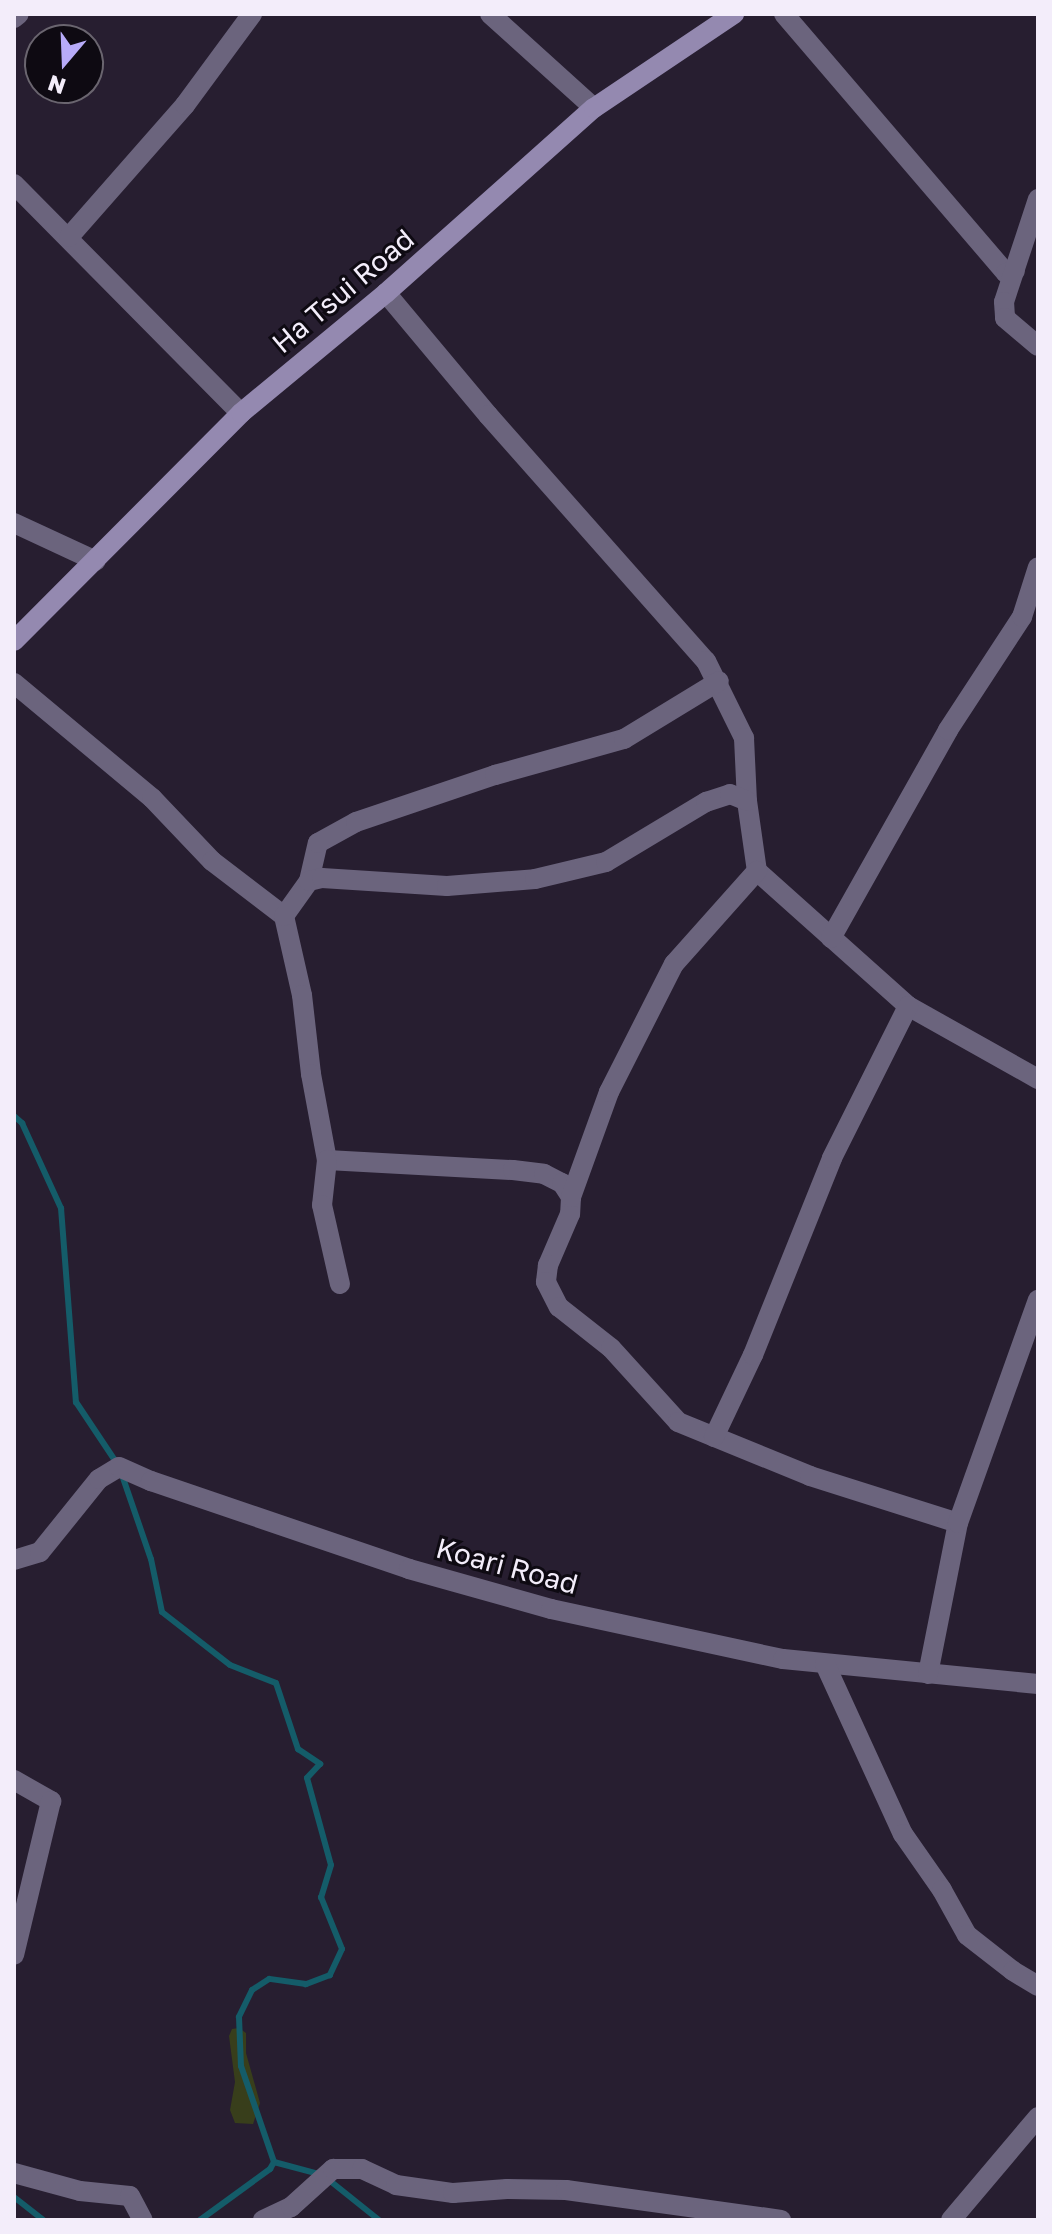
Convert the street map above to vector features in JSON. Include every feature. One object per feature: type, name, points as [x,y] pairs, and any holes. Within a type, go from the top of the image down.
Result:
[{"type":"street","points":[[14,18],[19,14]]},
{"type":"street","points":[[69,237],[185,105],[252,14]]},
{"type":"street","points":[[490,14],[594,108]]},
{"type":"street","name":"Ha Tsui Road","points":[[14,641],[241,413],[386,293],[594,108],[734,14]]},
{"type":"street","points":[[784,14],[1006,273],[1015,271]]},
{"type":"street","points":[[14,184],[241,413]]},
{"type":"street","points":[[1038,199],[1004,302],[1005,318],[1038,346]]},
{"type":"street","points":[[386,293],[488,415],[706,661],[719,681],[744,738],[747,801],[757,871],[908,1006],[1038,1079]]},
{"type":"street","points":[[14,523],[96,561]]},
{"type":"street","points":[[831,938],[948,730],[1022,617],[1038,567]]},
{"type":"street","points":[[284,916],[309,881],[318,843],[356,822],[495,775],[624,739],[719,681]]},
{"type":"street","points":[[14,683],[152,798],[212,861],[284,916],[302,995],[311,1074],[327,1160],[322,1205],[340,1284]]},
{"type":"street","points":[[309,881],[322,878],[380,879],[447,886],[535,879],[606,862],[706,802],[730,794],[747,801]]},
{"type":"street","points":[[757,871],[674,964],[609,1092],[571,1197],[570,1214],[548,1265],[546,1282],[559,1307],[611,1348],[678,1422],[810,1476],[958,1523]]},
{"type":"street","points":[[714,1437],[753,1355],[832,1158],[908,1006]]},
{"type":"street","points":[[327,1160],[544,1174],[562,1183],[571,1197]]},
{"type":"street","points":[[928,1674],[958,1523],[1038,1300]]},
{"type":"street","name":"Koari Road","points":[[14,1560],[40,1552],[99,1479],[119,1467],[151,1481],[409,1569],[551,1609],[783,1659],[1038,1684]]},
{"type":"street","points":[[825,1664],[903,1834],[942,1890],[967,1935],[1038,1986]]},
{"type":"street","points":[[14,1780],[51,1801],[14,1955]]},
{"type":"street","points":[[951,2220],[1038,2117]]},
{"type":"street","points":[[263,2220],[291,2207],[333,2169],[362,2169],[396,2185],[453,2193],[507,2189],[566,2190],[781,2220]]},
{"type":"street","points":[[14,2173],[80,2191],[130,2196],[143,2220]]},
{"type":"green space","points":[[239,2028],[246,2033],[246,2053],[260,2103],[253,2124],[235,2123],[230,2110],[235,2082],[229,2036],[232,2029]]},
{"type":"waterway","points":[[14,1116],[22,1123],[61,1208],[76,1402],[118,1465]]},
{"type":"waterway","points":[[122,1475],[151,1559],[162,1612],[230,1665],[276,1683],[298,1749],[320,1764],[307,1778],[331,1865],[321,1897],[342,1949],[330,1975],[306,1984],[269,1979],[252,1990],[239,2017],[241,2066],[274,2162],[319,2174]]},
{"type":"waterway","points":[[200,2220],[270,2169],[274,2162]]},
{"type":"waterway","points":[[329,2180],[379,2220]]},
{"type":"waterway","points":[[14,2197],[43,2220]]}]
